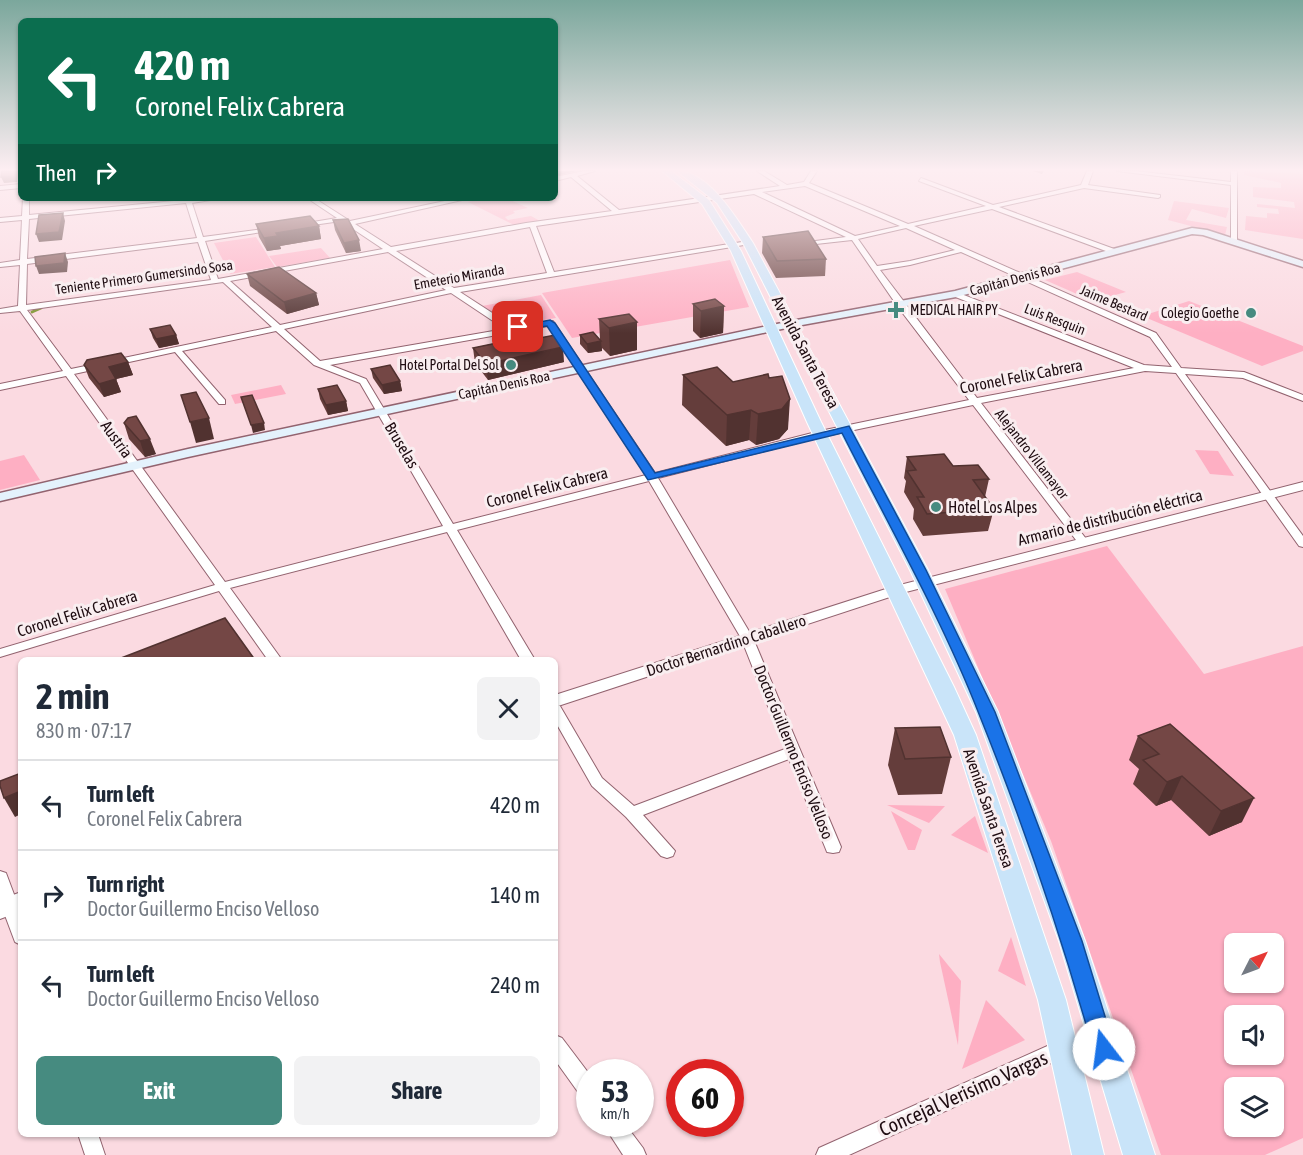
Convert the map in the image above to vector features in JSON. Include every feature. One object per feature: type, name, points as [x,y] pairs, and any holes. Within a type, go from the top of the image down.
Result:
[{"type":"main road","name":"Avenida Santa Teresa","points":[[719,225],[734,248],[964,735],[1032,934],[1052,1000],[1088,1155]]},
{"type":"main road","name":"Avenida Santa Teresa","points":[[738,225],[755,248],[791,324],[925,582],[1004,752],[1072,941],[1138,1155]]},
{"type":"main road","name":"Capitán Denis Roa","points":[[0,497],[381,411],[772,330],[791,324],[901,306],[956,294],[1192,231],[1204,231],[1303,264]]},
{"type":"street","points":[[22,309],[26,225]]},
{"type":"street","name":"Bruselas","points":[[195,225],[200,241],[220,280],[320,364],[363,381],[526,657]]},
{"type":"street","points":[[291,227],[311,225]]},
{"type":"street","points":[[354,225],[511,329]]},
{"type":"street","points":[[518,227],[532,225]]},
{"type":"street","points":[[518,227],[539,225]]},
{"type":"street","points":[[826,225],[854,238]]},
{"type":"street","points":[[786,247],[854,238],[912,225]]},
{"type":"street","points":[[1042,225],[1114,252]]},
{"type":"street","points":[[1234,225],[1234,241]]},
{"type":"street","name":"Jaime Bestard","points":[[907,226],[1149,333],[1180,370],[1266,496],[1303,544]]},
{"type":"street","name":"Teniente Primero Gumersindo Sosa","points":[[0,311],[220,280],[518,227]]},
{"type":"street","points":[[533,227],[550,275]]},
{"type":"street","points":[[0,265],[279,229]]},
{"type":"street","name":"Alejandro Villamayor","points":[[854,238],[901,306],[1083,542]]},
{"type":"street","name":"Emeterio Miranda","points":[[0,387],[452,291],[734,248],[755,248]]},
{"type":"street","points":[[875,268],[910,263],[962,250]]},
{"type":"street","name":"Luis Resquin","points":[[956,294],[1144,368]]},
{"type":"street","name":"Austria","points":[[22,309],[273,657]]},
{"type":"street","name":"Doctor Guillermo Enciso Velloso","points":[[320,364],[550,323],[652,477],[747,638],[833,848]]},
{"type":"street","points":[[177,350],[222,402]]},
{"type":"street","name":"Coronel Felix Cabrera","points":[[0,653],[222,586],[820,434],[1144,368],[1180,370]]},
{"type":"street","points":[[1180,370],[1244,375],[1303,398]]},
{"type":"street","name":"Armario de distribución eléctrica","points":[[897,590],[1303,486]]},
{"type":"street","name":"Doctor Bernardino Caballero","points":[[558,700],[897,590]]},
{"type":"street","points":[[558,714],[597,782],[632,813],[667,851]]},
{"type":"street","points":[[632,813],[794,751]]},
{"type":"street","points":[[0,878],[18,929]]},
{"type":"street","points":[[558,1048],[576,1073]]},
{"type":"street","name":"Concejal Verisimo Vargas","points":[[826,1155],[1063,1048],[1104,1049]]},
{"type":"street","points":[[89,1137],[95,1155]]},
{"type":"street","points":[[623,1137],[636,1155]]},
{"type":"shaded area","points":[[1187,225],[1227,227],[1225,235]]},
{"type":"shaded area","points":[[1245,225],[1303,225],[1303,239],[1245,230]]},
{"type":"shaded area","points":[[256,237],[275,267],[230,274],[214,243]]},
{"type":"shaded area","points":[[321,248],[330,258],[277,267],[269,256]]},
{"type":"shaded area","points":[[730,260],[749,307],[572,338],[542,293]]},
{"type":"shaded area","points":[[1077,272],[1126,292],[1093,301],[1045,280]]},
{"type":"shaded area","points":[[541,295],[556,318],[511,325],[482,306]]},
{"type":"shaded area","points":[[1189,301],[1303,346],[1303,351],[1262,366],[1142,316]]},
{"type":"shaded area","points":[[281,385],[286,394],[235,404],[231,395]]},
{"type":"shaded area","points":[[1195,450],[1218,451],[1234,476],[1210,474]]},
{"type":"shaded area","points":[[24,455],[40,480],[0,490],[0,461]]},
{"type":"shaded area","points":[[1107,546],[1204,674],[1303,646],[1303,1138],[1265,1155],[1161,1155],[1051,841],[945,589]]},
{"type":"shaded area","points":[[887,805],[945,806],[929,823]]},
{"type":"shaded area","points":[[891,811],[922,830],[915,850],[908,850]]},
{"type":"shaded area","points":[[975,816],[988,853],[951,835]]},
{"type":"shaded area","points":[[1011,937],[1026,986],[998,971]]},
{"type":"shaded area","points":[[939,954],[961,981],[958,1045],[940,962]]},
{"type":"shaded area","points":[[986,1000],[1025,1040],[962,1069]]},
{"type":"building","points":[[37,225],[60,225],[59,232],[36,234]]},
{"type":"building","points":[[257,225],[319,226],[276,233],[278,236],[264,238]]},
{"type":"building","points":[[335,225],[351,225],[359,240],[344,243]]},
{"type":"building","points":[[808,231],[826,259],[777,261],[763,237]]},
{"type":"building","points":[[65,253],[64,263],[36,266],[35,257]]},
{"type":"building","points":[[279,267],[316,293],[284,302],[247,274]]},
{"type":"building","points":[[715,299],[724,306],[701,311],[693,304]]},
{"type":"building","points":[[629,314],[637,322],[609,328],[599,319]]},
{"type":"building","points":[[170,325],[176,335],[156,339],[150,329]]},
{"type":"building","points":[[593,332],[601,341],[587,344],[580,335]]},
{"type":"building","points":[[555,335],[563,347],[486,364],[473,348],[502,342],[499,338],[513,336],[524,341]]},
{"type":"building","points":[[121,353],[128,362],[109,367],[116,379],[99,384],[84,365],[87,360]]},
{"type":"building","points":[[390,365],[400,381],[382,385],[371,369]]},
{"type":"building","points":[[717,367],[733,382],[768,374],[769,378],[782,376],[790,399],[782,409],[758,414],[751,410],[727,415],[683,375]]},
{"type":"building","points":[[337,385],[346,401],[326,405],[318,389]]},
{"type":"building","points":[[196,392],[209,418],[190,422],[181,395]]},
{"type":"building","points":[[252,395],[264,423],[251,425],[241,397]]},
{"type":"building","points":[[136,416],[150,439],[140,441],[124,423],[128,418]]},
{"type":"building","points":[[944,454],[953,466],[978,465],[989,479],[973,480],[994,509],[927,514],[917,497],[924,497],[907,471],[916,470],[907,457]]},
{"type":"building","points":[[225,618],[253,657],[124,657]]},
{"type":"building","points":[[1170,724],[1254,798],[1221,811],[1182,776],[1167,782],[1143,760],[1159,754],[1138,736]]},
{"type":"building","points":[[940,727],[951,757],[905,759],[895,728]]},
{"type":"building","points":[[18,774],[18,792],[4,798],[0,781]]},
{"type":"waterway","points":[[32,312],[41,308]]},
{"type":"place","name":"MEDICAL HAIR PY","points":[[896,310]]},
{"type":"place","name":"Colegio Goethe","points":[[1251,313]]},
{"type":"place","name":"Hotel Portal Del Sol","points":[[511,365]]},
{"type":"place","name":"Hotel Los Alpes","points":[[936,507]]},
{"type":"route","points":[[518,327],[550,323],[586,374],[652,477],[845,429],[949,630],[1004,752],[1072,941],[1104,1049]]}]
